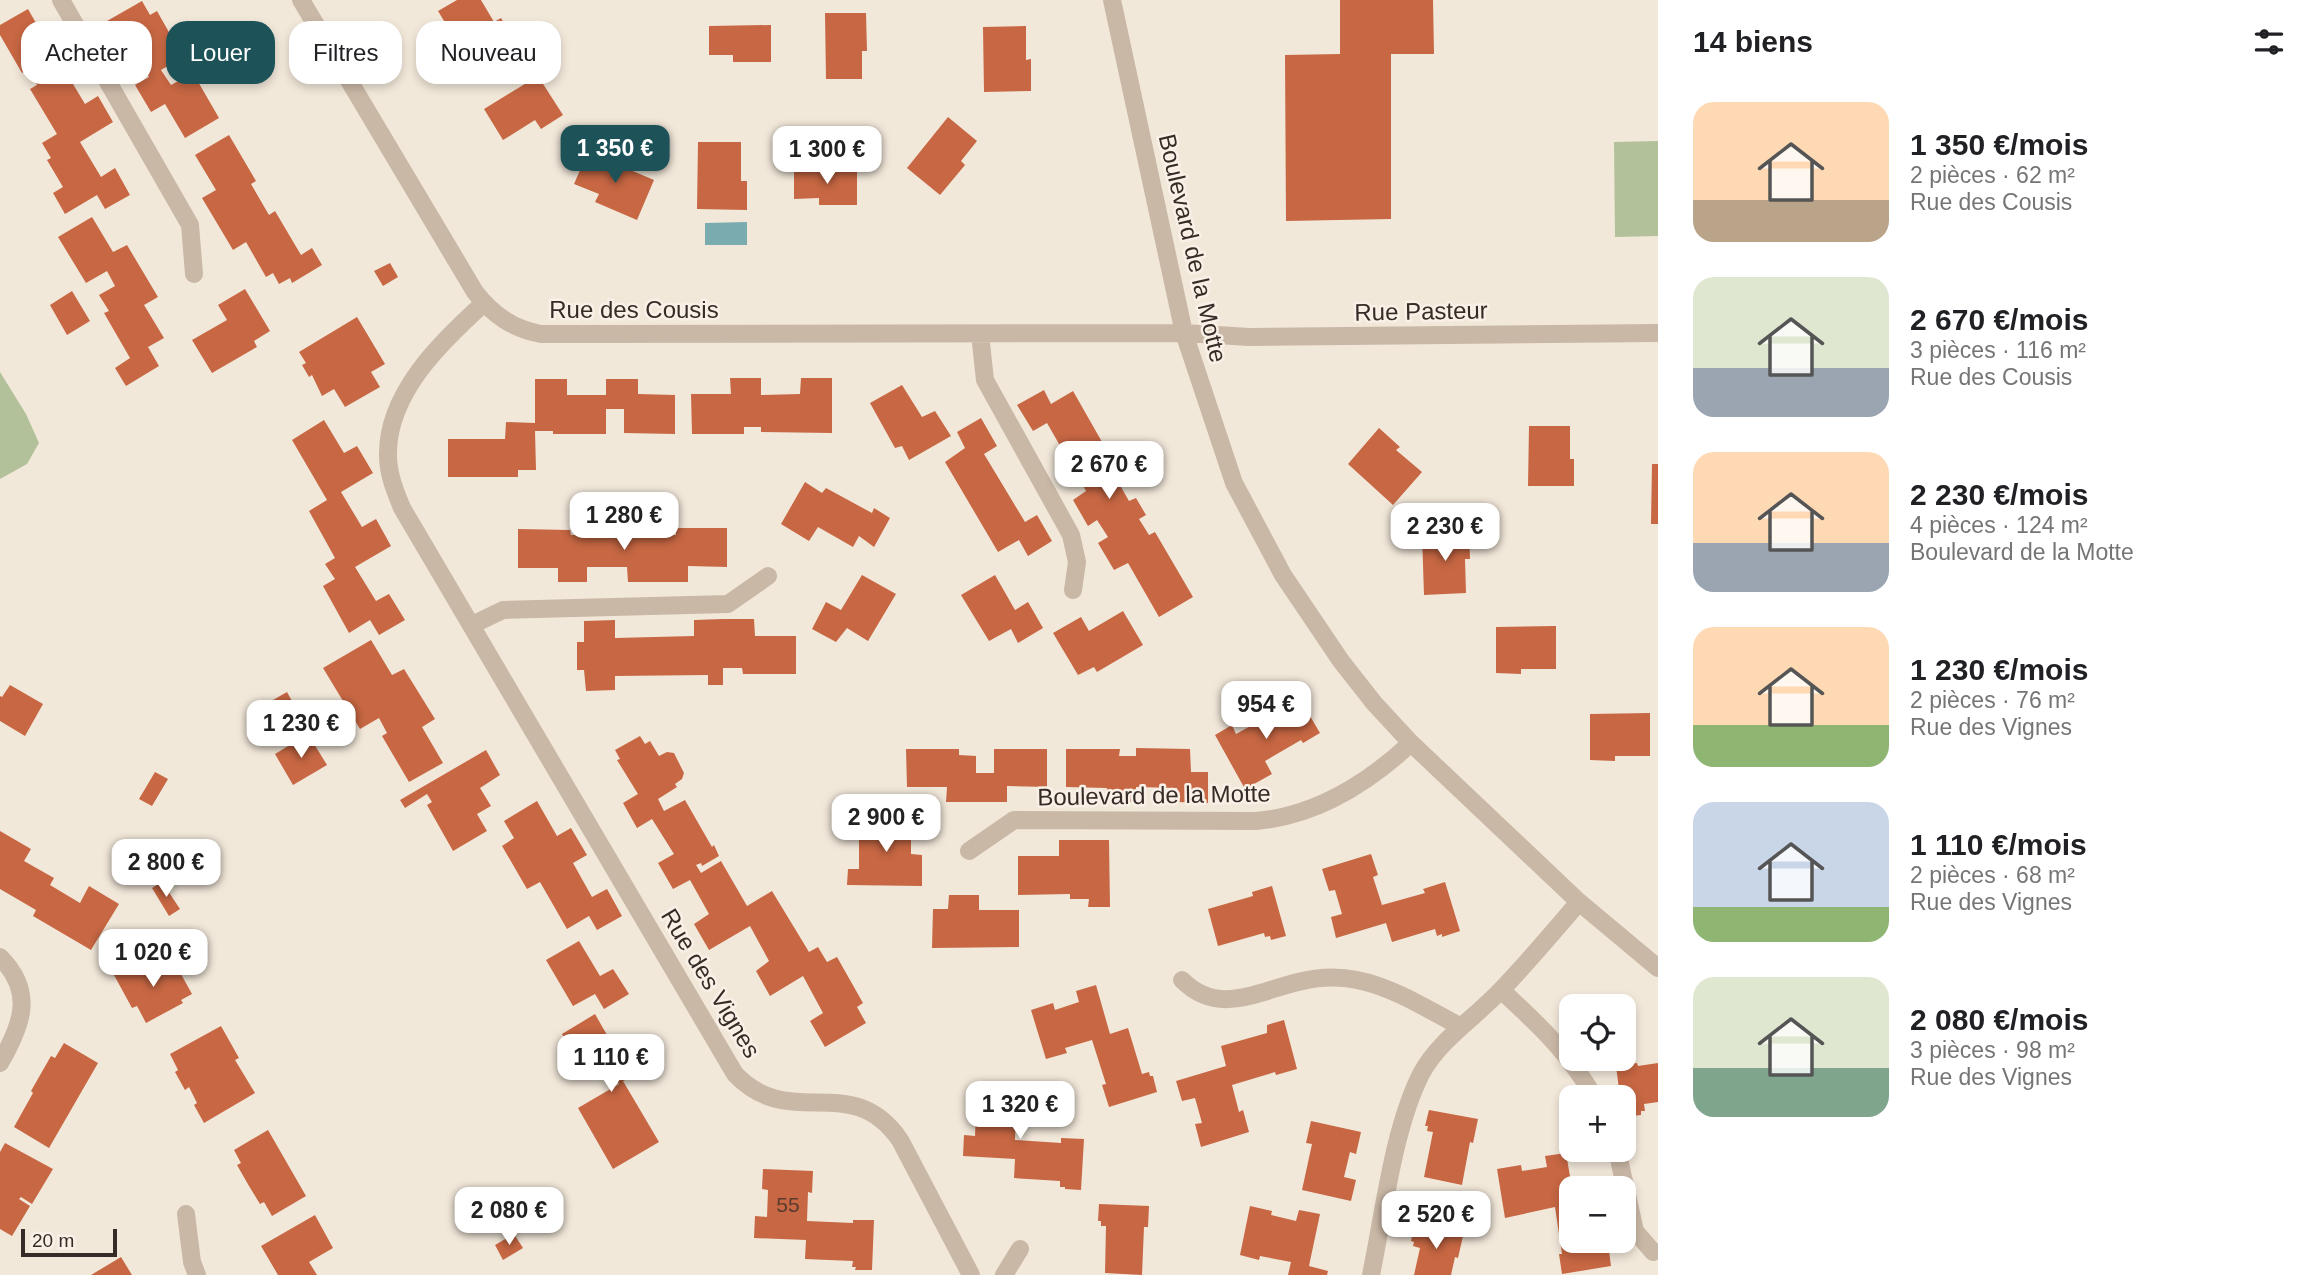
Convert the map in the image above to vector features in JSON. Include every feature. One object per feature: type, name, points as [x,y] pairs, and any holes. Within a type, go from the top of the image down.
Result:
[{"type":"street","points":[[61,0],[190,225],[194,274]]},
{"type":"street","name":"Rue des Cousis","points":[[301,0],[484,303],[510,324],[524,331],[541,334],[1184,333]]},
{"type":"street","name":"Boulevard de la Motte","points":[[1112,0],[1184,333],[1234,483],[1283,575],[1349,672],[1411,743],[1579,902],[1658,968]]},
{"type":"street","name":"Rue des Vignes","points":[[484,303],[445,339],[412,382],[394,420],[388,455],[393,487],[402,508],[735,1074],[746,1085],[773,1099],[853,1104],[870,1110],[886,1122],[900,1140],[971,1275]]},
{"type":"street","name":"Rue Pasteur","points":[[1184,333],[1249,337],[1658,333]]},
{"type":"street","points":[[980,334],[985,380],[1071,535],[1077,562],[1073,590]]},
{"type":"street","points":[[472,625],[503,610],[728,604],[768,576]]},
{"type":"street","name":"Boulevard de la Motte","points":[[969,850],[1014,820],[1256,821],[1286,817],[1337,797],[1385,766],[1411,743]]},
{"type":"street","points":[[1371,1275],[1396,1150],[1408,1104],[1422,1072],[1436,1053],[1501,990],[1579,902]]},
{"type":"street","points":[[0,957],[10,967],[23,999],[22,1015],[0,1063]]},
{"type":"street","points":[[1182,980],[1194,992],[1211,999],[1232,1000],[1320,978],[1359,980],[1461,1027]]},
{"type":"street","points":[[1501,990],[1566,1054],[1586,1085]]},
{"type":"street","points":[[1620,1162],[1635,1231],[1653,1252]]},
{"type":"street","points":[[186,1214],[192,1262],[197,1275]]},
{"type":"street","points":[[1004,1275],[1020,1249]]},
{"type":"green space","points":[[1658,141],[1658,236],[1615,237],[1614,142]]},
{"type":"green space","points":[[0,372],[26,414],[39,443],[27,464],[0,479]]},
{"type":"water","points":[[747,222],[747,245],[705,245],[705,223]]},
{"type":"building","points":[[457,0],[481,0],[493,21],[444,21],[438,11]]},
{"type":"building","points":[[1340,0],[1433,0],[1434,54],[1391,54],[1391,219],[1286,221],[1285,55],[1340,54]]},
{"type":"building","points":[[142,1],[150,15],[157,11],[166,27],[166,67],[161,70],[166,78],[166,84],[199,84],[219,118],[185,138],[165,104],[151,112],[135,85],[152,84],[152,21],[107,21]]},
{"type":"building","points":[[28,9],[35,21],[21,21],[21,71],[0,35],[0,25]]},
{"type":"building","points":[[825,13],[866,13],[867,51],[862,51],[862,79],[826,79]]},
{"type":"building","points":[[771,25],[771,62],[733,62],[733,55],[709,55],[709,26]]},
{"type":"building","points":[[1026,26],[1026,60],[1031,59],[1031,91],[984,92],[983,27]]},
{"type":"building","points":[[73,84],[85,104],[98,96],[113,122],[80,142],[101,177],[115,168],[130,195],[105,209],[97,195],[65,214],[53,193],[63,187],[47,160],[51,158],[42,143],[57,134],[30,89],[37,85]]},
{"type":"building","points":[[525,84],[543,84],[563,115],[541,129],[535,120],[503,140],[484,109]]},
{"type":"building","points":[[948,117],[977,141],[961,161],[965,165],[940,195],[907,168]]},
{"type":"building","points":[[229,135],[256,181],[251,184],[269,215],[275,211],[301,255],[312,248],[322,265],[292,283],[290,278],[279,284],[273,273],[266,277],[246,242],[233,250],[202,198],[216,190],[195,155]]},
{"type":"building","points":[[698,142],[741,142],[741,181],[747,181],[747,210],[697,209]]},
{"type":"building","points":[[588,152],[654,180],[637,220],[595,202],[599,194],[574,184]]},
{"type":"building","points":[[794,169],[857,169],[857,205],[819,205],[819,198],[794,199]]},
{"type":"building","points":[[92,217],[113,252],[127,245],[158,297],[144,305],[164,338],[148,347],[159,366],[126,386],[115,368],[130,358],[104,313],[109,311],[99,295],[115,286],[107,271],[86,283],[58,237]]},
{"type":"building","points":[[390,263],[398,277],[383,286],[374,271]]},
{"type":"building","points":[[245,289],[270,331],[254,341],[257,347],[212,373],[192,340],[227,320],[218,305]]},
{"type":"building","points":[[72,291],[90,321],[67,335],[50,305]]},
{"type":"building","points":[[357,317],[385,364],[371,372],[380,387],[345,407],[334,389],[322,396],[312,375],[309,377],[302,365],[306,363],[299,352]]},
{"type":"building","points":[[730,378],[761,378],[761,395],[800,394],[801,378],[832,378],[832,433],[761,432],[761,427],[744,427],[744,434],[692,434],[691,394],[731,394]]},
{"type":"building","points":[[535,379],[567,379],[567,395],[606,395],[606,379],[638,379],[638,394],[675,395],[675,434],[624,433],[624,409],[606,409],[606,434],[553,434],[553,431],[535,431],[536,470],[518,470],[518,477],[448,477],[448,439],[505,439],[506,422],[535,423]]},
{"type":"building","points":[[902,385],[922,417],[935,411],[951,436],[909,460],[902,446],[895,448],[870,403]]},
{"type":"building","points":[[1044,390],[1051,404],[1073,391],[1126,484],[1121,487],[1129,501],[1136,498],[1146,515],[1139,519],[1149,535],[1155,532],[1193,597],[1159,617],[1128,563],[1114,570],[1098,543],[1108,537],[1097,520],[1088,526],[1073,500],[1086,491],[1047,423],[1033,431],[1017,405]]},
{"type":"building","points":[[981,418],[997,446],[984,454],[1025,522],[1037,515],[1052,541],[1028,556],[1019,540],[998,552],[945,462],[965,448],[957,432]]},
{"type":"building","points":[[324,420],[344,453],[357,446],[373,473],[341,492],[362,527],[376,519],[391,546],[355,567],[376,601],[389,594],[405,620],[379,635],[370,620],[349,633],[323,586],[335,579],[325,564],[335,558],[309,511],[327,500],[292,440]]},
{"type":"building","points":[[1529,426],[1570,426],[1570,459],[1574,459],[1574,486],[1528,486]]},
{"type":"building","points":[[1379,428],[1400,447],[1396,450],[1422,472],[1393,505],[1348,464]]},
{"type":"building","points":[[1652,464],[1658,464],[1658,524],[1651,524]]},
{"type":"building","points":[[805,482],[822,493],[826,488],[872,513],[874,508],[890,518],[874,547],[859,536],[853,547],[818,527],[809,541],[781,524]]},
{"type":"building","points":[[656,520],[656,535],[676,535],[676,528],[727,528],[727,567],[688,566],[688,582],[628,582],[627,567],[587,567],[587,582],[558,582],[558,568],[518,568],[518,529],[570,530],[571,535],[586,535],[586,529],[640,529],[641,521]]},
{"type":"building","points":[[1469,533],[1470,559],[1465,559],[1466,593],[1424,595],[1422,534]]},
{"type":"building","points":[[862,575],[896,594],[868,641],[847,628],[836,642],[812,629],[826,602],[841,610]]},
{"type":"building","points":[[995,575],[1015,610],[1028,602],[1043,628],[1018,643],[1011,629],[989,641],[961,595]]},
{"type":"building","points":[[1123,611],[1143,645],[1097,672],[1094,667],[1078,675],[1053,633],[1081,617],[1089,631]]},
{"type":"building","points":[[754,619],[755,636],[796,636],[796,674],[743,674],[742,668],[723,668],[723,685],[708,685],[708,675],[615,676],[615,690],[586,691],[584,670],[577,670],[577,642],[584,642],[584,621],[615,620],[615,638],[694,636],[694,620]]},
{"type":"building","points":[[1556,626],[1556,669],[1521,669],[1521,674],[1496,673],[1496,627]]},
{"type":"building","points":[[371,640],[392,675],[404,669],[435,719],[422,727],[443,763],[409,782],[382,736],[387,733],[379,718],[360,729],[323,668]]},
{"type":"building","points":[[10,685],[43,704],[25,736],[0,721],[0,696],[2,697]]},
{"type":"building","points":[[287,692],[298,712],[278,725],[266,704]]},
{"type":"building","points":[[1300,699],[1320,733],[1303,743],[1301,740],[1265,761],[1272,774],[1245,789],[1215,735],[1232,725],[1236,734]]},
{"type":"building","points":[[1650,713],[1650,756],[1615,756],[1615,761],[1590,760],[1590,714]]},
{"type":"building","points":[[308,734],[327,765],[293,785],[275,754]]},
{"type":"building","points":[[640,736],[645,744],[650,741],[659,756],[667,752],[674,753],[684,773],[682,779],[675,784],[677,787],[658,799],[664,811],[685,800],[712,847],[714,845],[719,856],[702,866],[701,863],[696,865],[701,873],[721,861],[747,906],[772,891],[809,952],[818,947],[827,962],[837,957],[863,1003],[857,1007],[866,1023],[825,1047],[810,1021],[823,1013],[803,976],[770,996],[756,971],[769,961],[750,926],[709,950],[694,924],[709,914],[690,880],[673,889],[658,863],[674,854],[652,819],[637,828],[623,803],[638,794],[617,760],[620,759],[615,750]]},
{"type":"building","points":[[1136,748],[1190,749],[1191,772],[1208,772],[1208,803],[1177,802],[1177,788],[1136,787],[1136,802],[1106,802],[1107,788],[1066,787],[1066,749],[1120,749],[1119,756],[1136,756]]},
{"type":"building","points":[[906,749],[959,749],[959,755],[976,756],[976,773],[994,773],[994,749],[1047,749],[1047,787],[1007,786],[1007,802],[946,802],[947,787],[907,787]]},
{"type":"building","points":[[486,750],[500,775],[480,788],[491,806],[477,814],[487,831],[453,851],[427,805],[432,802],[427,794],[405,808],[400,800]]},
{"type":"building","points":[[155,772],[168,779],[152,806],[139,799]]},
{"type":"building","points":[[537,801],[557,836],[571,828],[587,855],[573,863],[592,897],[607,889],[622,916],[597,930],[589,916],[567,929],[540,882],[527,889],[502,846],[514,838],[504,821]]},
{"type":"building","points":[[906,815],[906,833],[911,833],[911,854],[922,855],[922,886],[847,885],[848,869],[859,869],[859,816]]},
{"type":"building","points":[[0,831],[31,849],[24,861],[54,878],[50,885],[80,903],[89,886],[119,904],[91,950],[33,916],[36,910],[0,889]]},
{"type":"building","points":[[1059,840],[1109,840],[1110,907],[1088,907],[1089,899],[1070,899],[1070,894],[1018,895],[1018,856],[1059,856]]},
{"type":"building","points":[[1371,854],[1378,875],[1373,877],[1382,905],[1425,893],[1423,889],[1445,882],[1460,931],[1442,937],[1442,934],[1437,936],[1435,929],[1392,942],[1386,923],[1336,938],[1331,917],[1342,914],[1335,890],[1329,891],[1322,869]]},
{"type":"building","points":[[162,882],[180,909],[169,916],[152,888]]},
{"type":"building","points":[[1272,886],[1286,936],[1271,940],[1270,936],[1265,937],[1264,933],[1218,946],[1208,909],[1253,896],[1252,892]]},
{"type":"building","points":[[949,895],[979,895],[979,910],[1019,910],[1019,947],[932,948],[933,909],[948,909]]},
{"type":"building","points":[[579,941],[600,976],[613,969],[629,994],[604,1009],[595,994],[573,1006],[546,960]]},
{"type":"building","points":[[143,959],[152,975],[176,965],[192,994],[181,1000],[183,1003],[146,1023],[137,1006],[132,1008],[114,975]]},
{"type":"building","points":[[1096,985],[1110,1034],[1128,1028],[1142,1074],[1149,1072],[1150,1076],[1153,1076],[1157,1092],[1109,1107],[1102,1085],[1106,1084],[1092,1040],[1065,1048],[1067,1053],[1046,1059],[1031,1010],[1053,1003],[1055,1010],[1079,1002],[1076,991]]},
{"type":"building","points":[[595,1014],[615,1049],[629,1042],[645,1069],[623,1081],[659,1142],[613,1169],[578,1108],[619,1084],[610,1068],[588,1079],[562,1034]]},
{"type":"building","points":[[1284,1020],[1297,1069],[1276,1075],[1275,1072],[1232,1085],[1239,1112],[1243,1110],[1249,1132],[1201,1147],[1195,1124],[1202,1123],[1195,1098],[1182,1101],[1176,1081],[1226,1066],[1221,1046],[1267,1033],[1267,1025]]},
{"type":"building","points":[[221,1026],[239,1058],[235,1060],[255,1093],[204,1123],[194,1105],[197,1103],[189,1087],[185,1090],[175,1072],[178,1070],[170,1054]]},
{"type":"building","points":[[64,1043],[98,1063],[49,1148],[14,1127],[51,1056],[55,1058]]},
{"type":"building","points":[[1636,1063],[1638,1066],[1658,1063],[1658,1102],[1644,1104],[1645,1111],[1636,1116],[1636,1085],[1618,1085],[1617,1071],[1636,1071]]},
{"type":"building","points":[[971,1088],[1021,1090],[1020,1111],[1016,1111],[1015,1140],[1061,1143],[1061,1138],[1084,1139],[1081,1190],[1060,1187],[1060,1181],[1014,1178],[1015,1159],[963,1156],[964,1135],[975,1136],[976,1111],[970,1110]]},
{"type":"building","points":[[1429,1110],[1478,1119],[1473,1143],[1470,1142],[1462,1185],[1424,1177],[1433,1132],[1427,1131],[1428,1126],[1425,1126]]},
{"type":"building","points":[[1311,1121],[1361,1132],[1356,1154],[1350,1152],[1344,1177],[1356,1180],[1351,1201],[1302,1190],[1312,1144],[1306,1143]]},
{"type":"building","points":[[268,1130],[306,1196],[272,1216],[264,1202],[260,1204],[249,1186],[237,1165],[241,1163],[234,1150]]},
{"type":"building","points":[[5,1143],[53,1169],[32,1204],[21,1197],[19,1199],[30,1206],[12,1236],[0,1229],[0,1152]]},
{"type":"building","points":[[1559,1154],[1559,1162],[1568,1162],[1570,1176],[1559,1176],[1559,1234],[1555,1207],[1505,1218],[1497,1169],[1521,1165],[1522,1171],[1547,1167],[1545,1156]]},
{"type":"building","points":[[763,1169],[813,1171],[812,1193],[808,1192],[807,1221],[853,1223],[853,1220],[874,1220],[872,1270],[855,1270],[856,1267],[852,1267],[853,1261],[805,1259],[806,1240],[754,1238],[755,1216],[767,1217],[768,1190],[762,1189]]},
{"type":"building","points":[[1099,1204],[1149,1206],[1148,1227],[1144,1227],[1142,1275],[1105,1273],[1106,1226],[1101,1226],[1101,1221],[1098,1221]]},
{"type":"building","points":[[1250,1206],[1296,1221],[1299,1210],[1320,1214],[1309,1266],[1328,1271],[1327,1275],[1288,1275],[1291,1262],[1260,1256],[1259,1260],[1240,1255]]},
{"type":"building","points":[[315,1215],[333,1248],[309,1262],[317,1275],[278,1275],[261,1246]]},
{"type":"building","points":[[1414,1225],[1463,1236],[1451,1275],[1414,1275],[1420,1248],[1413,1246],[1414,1242],[1411,1241]]},
{"type":"building","points":[[514,1234],[523,1248],[503,1260],[495,1245]]},
{"type":"building","points":[[1609,1253],[1611,1266],[1562,1274],[1559,1254]]},
{"type":"building","points":[[121,1257],[132,1275],[91,1275]]}]
